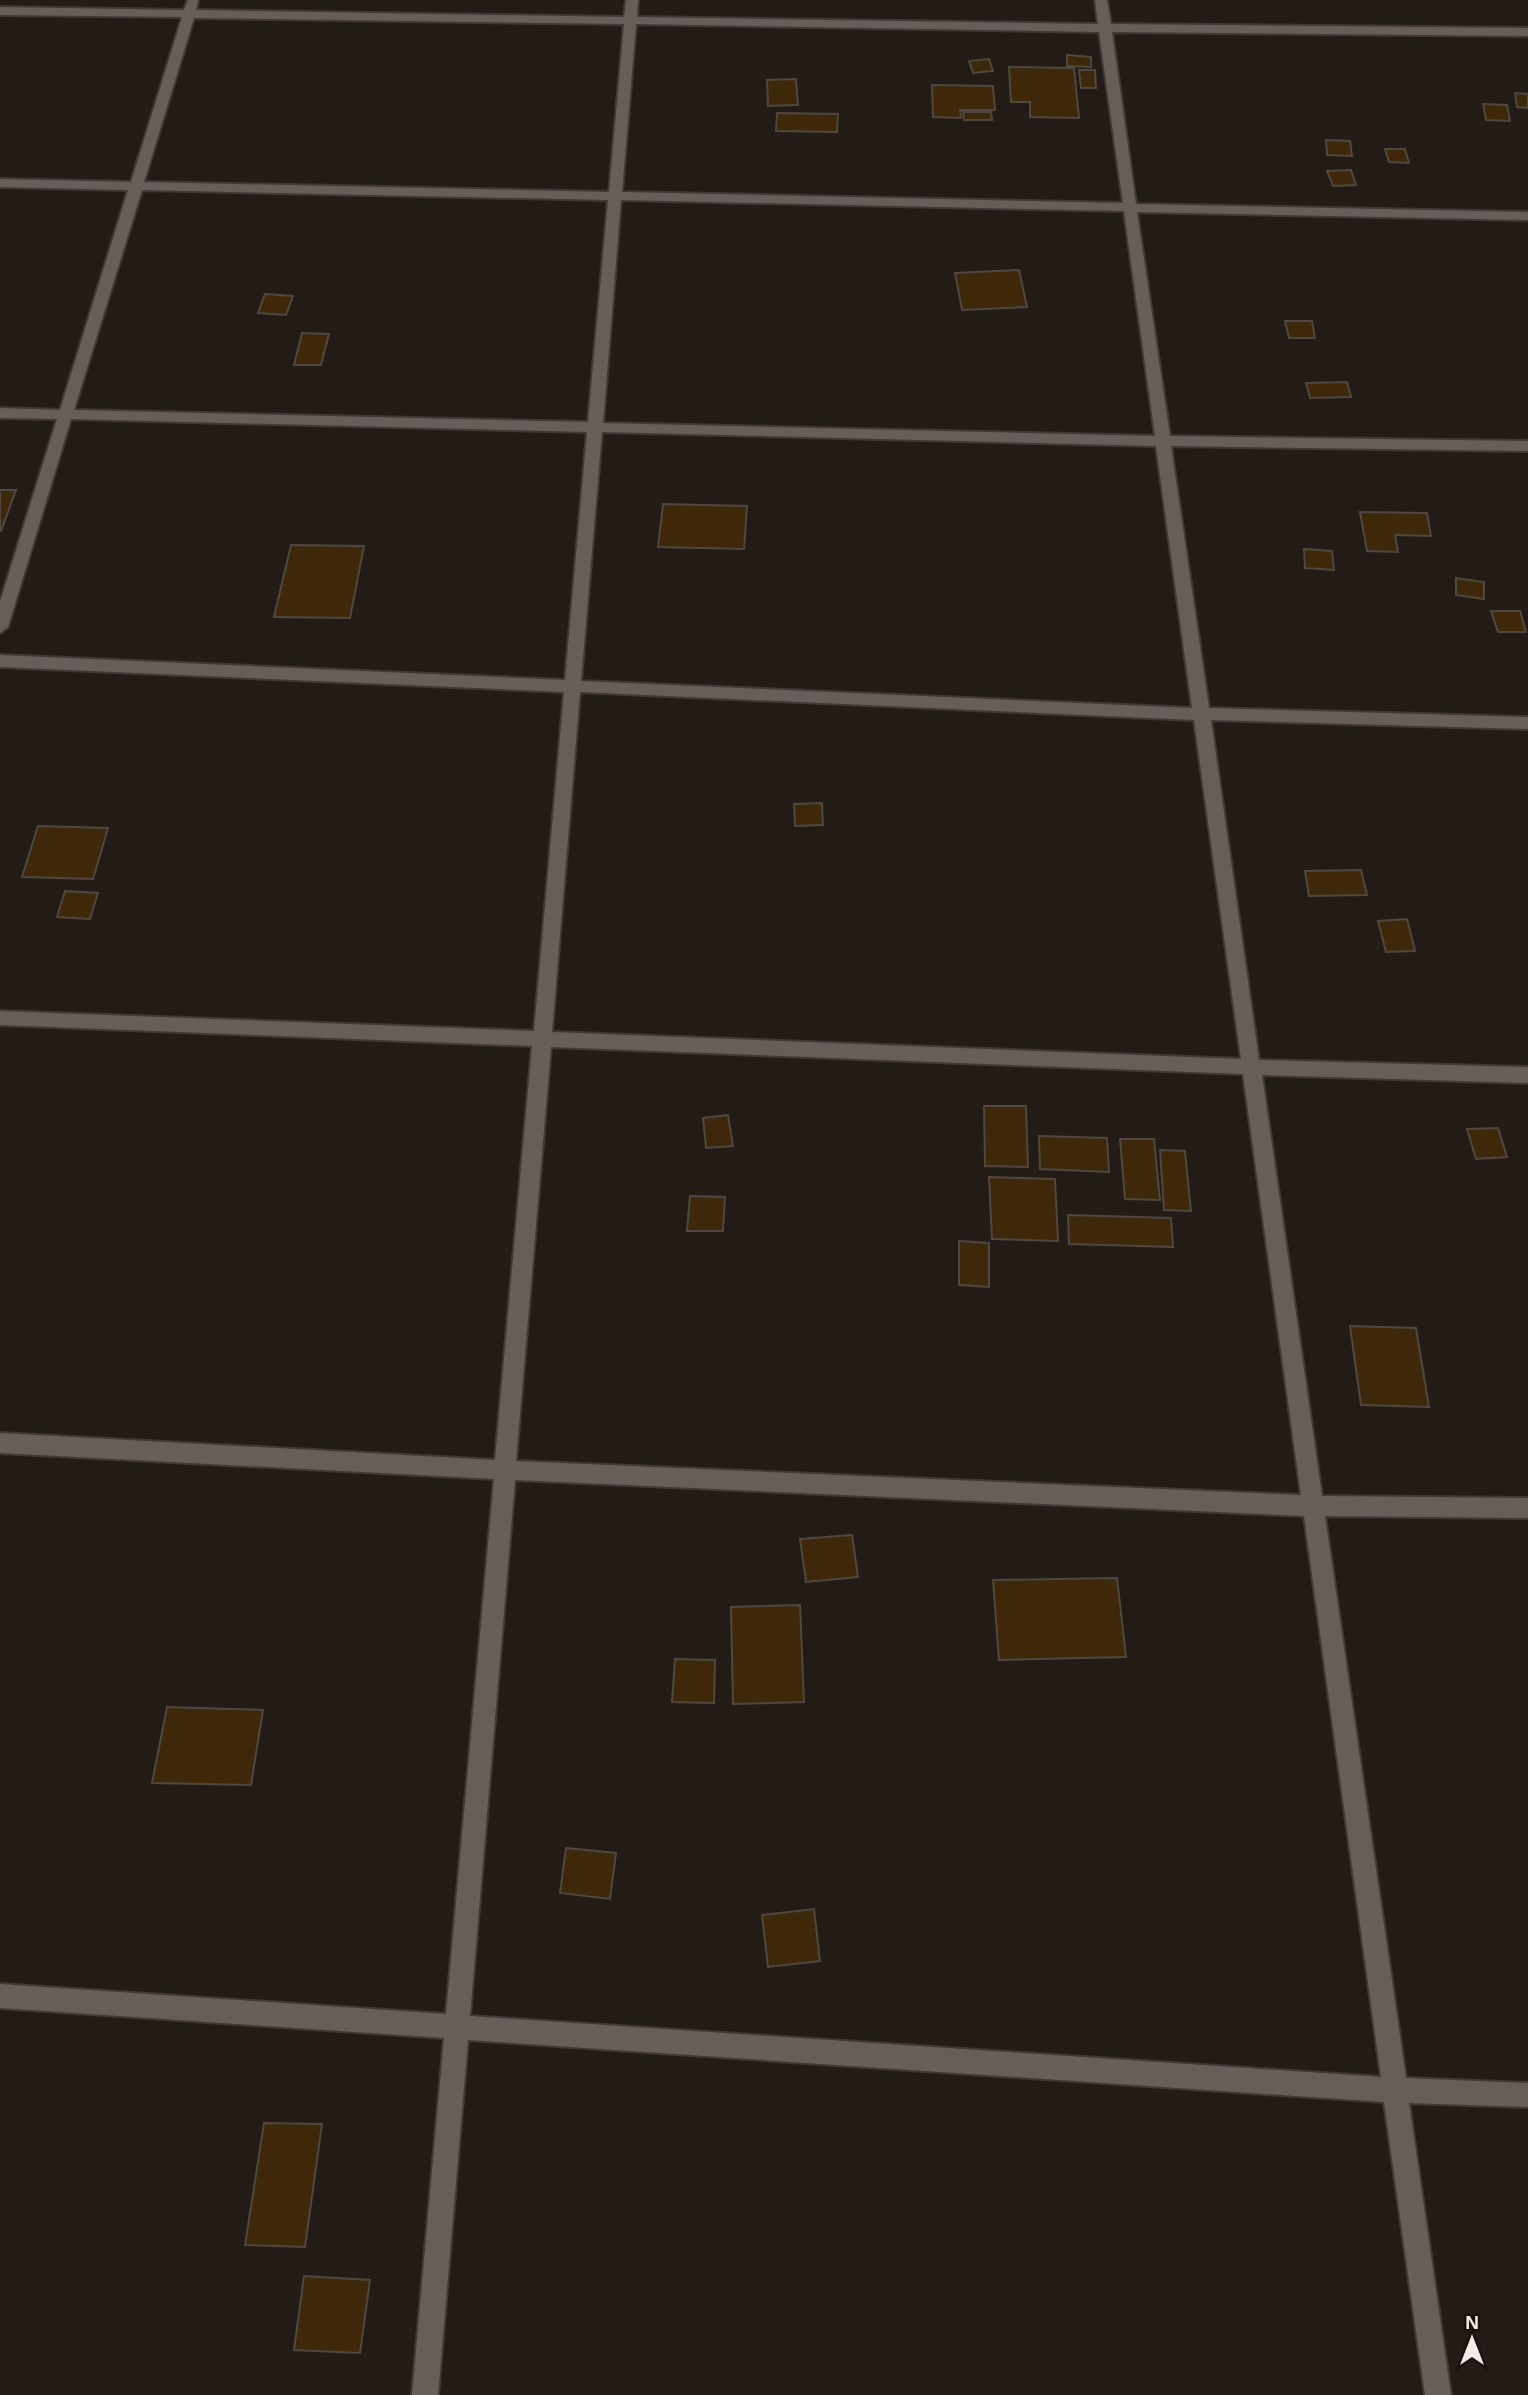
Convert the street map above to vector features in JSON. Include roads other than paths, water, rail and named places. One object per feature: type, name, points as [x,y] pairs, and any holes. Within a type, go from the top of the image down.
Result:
[{"type":"street","points":[[425,2395],[632,0]]},
{"type":"street","points":[[1101,0],[1438,2395]]},
{"type":"street","points":[[0,627],[192,6]]},
{"type":"street","points":[[0,11],[192,6],[630,21],[1105,29],[1528,32]]},
{"type":"street","points":[[0,183],[1528,216]]},
{"type":"street","points":[[0,413],[1163,441],[1528,446]]},
{"type":"street","points":[[0,661],[1202,714],[1528,723]]},
{"type":"street","points":[[0,1018],[1252,1068],[1528,1075]]},
{"type":"street","points":[[0,1443],[505,1470],[1313,1506],[1528,1508]]},
{"type":"street","points":[[0,1996],[1395,2090],[1528,2095]]}]
